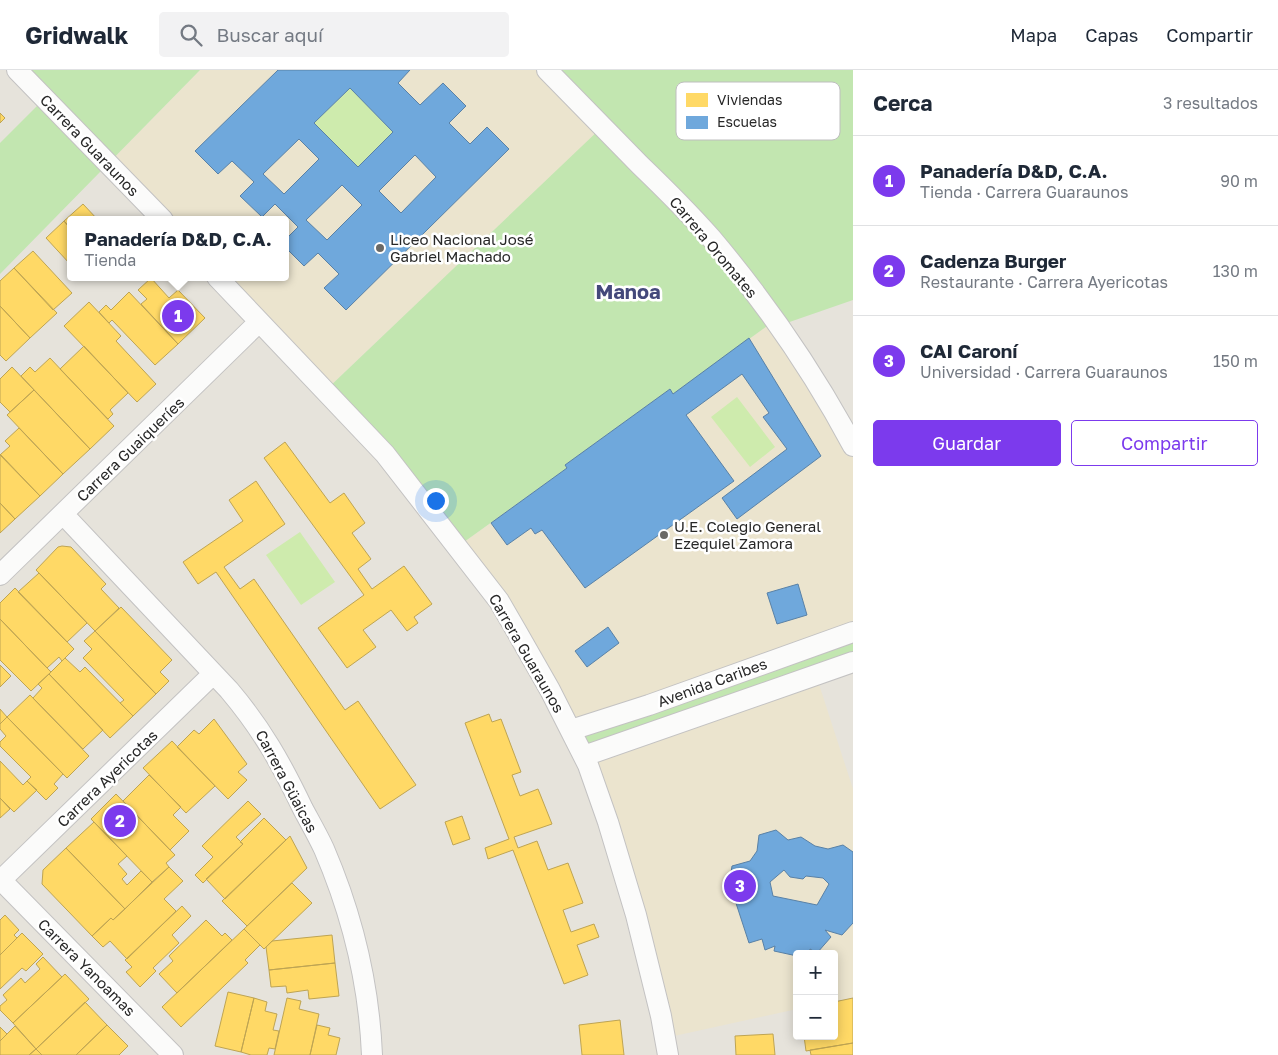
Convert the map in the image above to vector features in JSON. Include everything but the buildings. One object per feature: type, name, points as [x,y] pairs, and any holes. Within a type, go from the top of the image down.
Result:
[{"type":"street","name":"Carrera Guaraunos","points":[[17,70],[159,216]]},
{"type":"street","name":"Carrera Oromates","points":[[547,70],[685,209],[712,240],[765,308],[796,352],[853,446]]},
{"type":"street","name":"Carrera Guaraunos","points":[[221,281],[384,454],[499,601],[550,690],[584,756],[608,822],[636,915],[661,1016],[668,1055]]},
{"type":"street","name":"Carrera Guaiqueríes","points":[[0,575],[259,322]]},
{"type":"street","name":"Carrera Güaicas","points":[[63,514],[246,710],[276,754],[323,848],[346,910],[357,951],[370,1025],[372,1055]]},
{"type":"street","name":"Avenida Caribes","points":[[571,730],[649,705],[853,632]]},
{"type":"street","name":"Avenida Caribes","points":[[584,756],[853,662]]},
{"type":"street","name":"Carrera Ayericotas","points":[[1,880],[213,674]]},
{"type":"street","name":"Carrera Yanoamas","points":[[1,880],[173,1055]]},
{"type":"shaded area","name":"Liceo Nacional José Gabriel Machado","points":[[200,70],[547,70],[603,127],[325,391],[221,281],[289,281],[289,216],[159,216],[108,164]]},
{"type":"shaded area","name":"U.E. Colegio General Ezequiel Zamora","points":[[774,321],[853,446],[853,632],[571,730],[457,547],[567,468],[565,465],[670,389],[673,393]]},
{"type":"shaded area","points":[[816,675],[853,789],[853,997],[838,1000],[838,950],[793,950],[793,1010],[665,1038],[588,765]]},
{"type":"green space","points":[[17,70],[200,70],[0,274],[0,143],[45,98]]},
{"type":"green space","points":[[548,70],[853,70],[853,300],[778,326],[774,321],[673,394],[670,389],[565,465],[567,468],[457,547],[325,391],[602,127]]},
{"type":"green space","points":[[350,88],[393,132],[358,167],[314,123]]},
{"type":"green space","points":[[737,397],[775,447],[750,467],[711,417]]},
{"type":"green space","points":[[300,532],[335,582],[301,605],[266,555]]},
{"type":"green space","points":[[853,632],[853,662],[584,756],[571,731]]},
{"type":"place","name":"Liceo Nacional José Gabriel Machado","points":[[380,248]]},
{"type":"place","name":"Panadería D&D, C.A.","points":[[178,316]]},
{"type":"place","name":"U.E. Colegio General Ezequiel Zamora","points":[[664,535]]},
{"type":"place","name":"Cadenza Burger","points":[[120,821]]},
{"type":"place","name":"CAI Caroní","points":[[740,886]]},
{"type":"district","name":"Manoa","points":[[628,291]]}]
